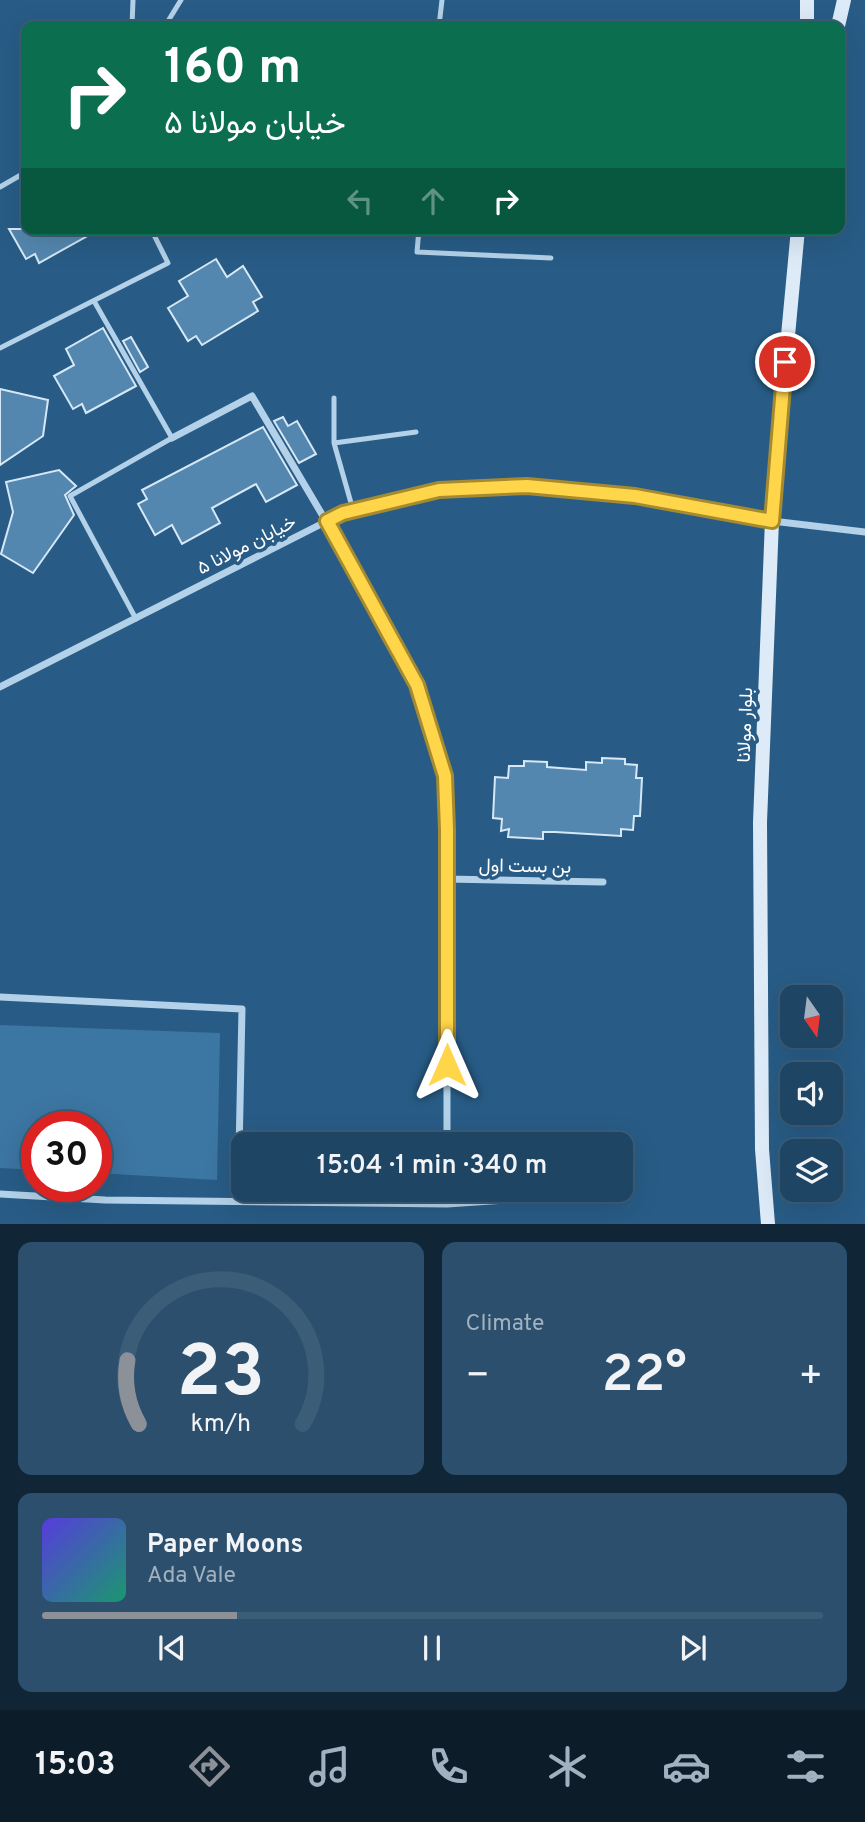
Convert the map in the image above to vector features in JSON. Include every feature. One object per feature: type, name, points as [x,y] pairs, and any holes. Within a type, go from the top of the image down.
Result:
[{"type":"street","points":[[807,0],[807,21]]},
{"type":"street","points":[[839,21],[844,0]]},
{"type":"street","name":"بلوار مولانا","points":[[768,1223],[762,1149],[760,821],[772,521],[797,235]]},
{"type":"street","points":[[172,438],[253,396],[327,521],[417,685],[445,776],[447,1132]]},
{"type":"street","name":"خیابان مولانا ۵","points":[[0,687],[327,521],[353,510],[439,490],[527,486],[635,496],[772,521],[865,532]]},
{"type":"street","name":"بن بست اول","points":[[447,879],[603,882]]},
{"type":"street","points":[[0,998],[242,1009],[239,1132]]},
{"type":"street","points":[[0,1194],[105,1200],[231,1201]]},
{"type":"street","points":[[308,1202],[477,1202]]},
{"type":"lane","points":[[132,21],[133,0]]},
{"type":"lane","points":[[168,21],[181,0]]},
{"type":"lane","points":[[440,21],[442,0]]},
{"type":"lane","points":[[0,187],[21,175]]},
{"type":"lane","points":[[0,348],[168,263],[153,235]]},
{"type":"lane","points":[[418,235],[417,252],[551,258]]},
{"type":"lane","points":[[94,301],[172,438],[69,496],[136,619]]},
{"type":"lane","points":[[334,398],[334,443],[353,510]]},
{"type":"lane","points":[[334,443],[416,432]]},
{"type":"shaded area","points":[[0,1025],[220,1033],[217,1180],[112,1174],[112,1111],[21,1111],[21,1169],[0,1168]]},
{"type":"building","points":[[9,229],[21,229],[21,235],[89,235],[39,263],[35,254],[26,259]]},
{"type":"building","points":[[216,259],[227,277],[243,266],[262,297],[253,302],[258,311],[202,345],[196,336],[188,341],[168,308],[188,296],[179,281]]},
{"type":"building","points":[[103,328],[136,386],[86,413],[82,404],[73,409],[54,376],[74,365],[66,349]]},
{"type":"building","points":[[131,337],[148,367],[140,372],[123,341]]},
{"type":"building","points":[[0,389],[48,400],[43,436],[0,465]]},
{"type":"building","points":[[283,417],[288,426],[297,421],[316,454],[299,463],[274,421]]},
{"type":"building","points":[[263,427],[297,485],[266,502],[256,484],[212,508],[220,523],[182,544],[172,525],[155,535],[138,504],[147,499],[142,490]]},
{"type":"building","points":[[59,470],[76,486],[65,495],[74,515],[33,573],[1,554],[13,512],[6,482]]},
{"type":"building","points":[[602,758],[625,759],[625,764],[637,765],[636,778],[642,778],[640,816],[634,816],[633,830],[621,829],[621,836],[543,832],[543,839],[508,837],[509,829],[501,831],[502,819],[493,818],[495,777],[508,778],[509,766],[524,766],[524,761],[547,762],[547,767],[586,770],[586,762],[602,763]]},
{"type":"route","points":[[447,1065],[445,776],[417,685],[327,521],[343,513],[439,490],[527,486],[635,496],[772,521],[785,362]]}]
